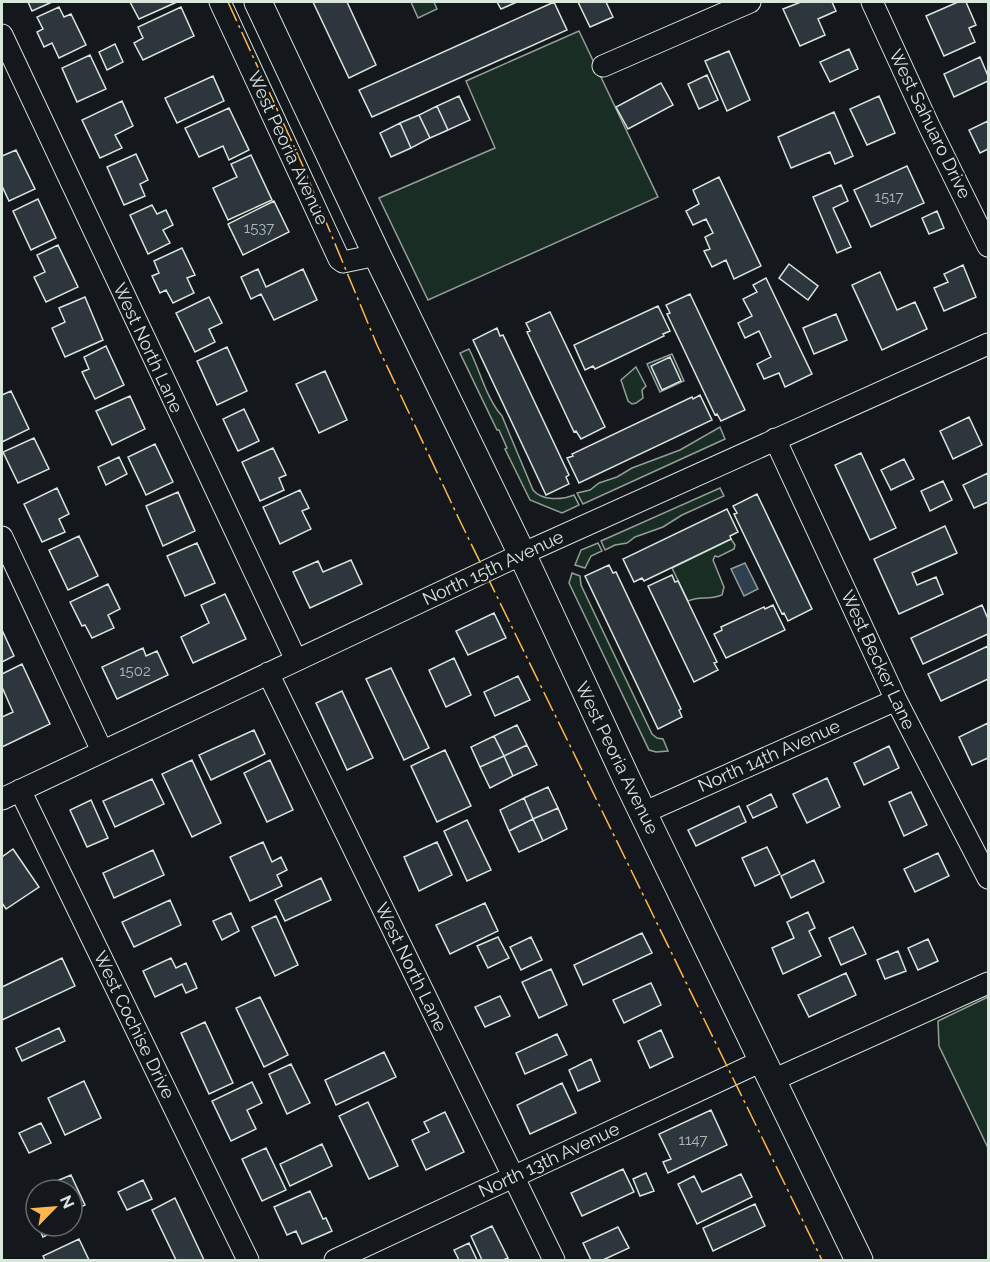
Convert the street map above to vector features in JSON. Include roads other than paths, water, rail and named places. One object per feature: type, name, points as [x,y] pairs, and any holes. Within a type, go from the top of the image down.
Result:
[{"type":"main road","name":"West Peoria Avenue","points":[[258,2],[643,813],[860,1260]]},
{"type":"street","name":"West Peoria Avenue","points":[[220,2],[339,259],[343,262],[377,255]]},
{"type":"street","points":[[603,66],[750,2]]},
{"type":"street","name":"West Sahuaro Drive","points":[[872,2],[988,246]]},
{"type":"street","name":"West North Lane","points":[[2,35],[296,660]]},
{"type":"street","name":"North 15th Avenue","points":[[11,794],[522,554],[988,344]]},
{"type":"street","name":"West Becker Lane","points":[[775,440],[896,700],[988,878]]},
{"type":"street","points":[[2,537],[102,752]]},
{"type":"street","name":"West North Lane","points":[[268,673],[554,1260]]},
{"type":"street","name":"North 14th Avenue","points":[[643,813],[896,700]]},
{"type":"street","name":"West Cochise Drive","points":[[11,794],[248,1260]]},
{"type":"street","name":"North 13th Avenue","points":[[335,1260],[513,1177],[769,1070],[988,983]]},
{"type":"water","points":[[745,563],[758,589],[744,596],[731,569]]}]
